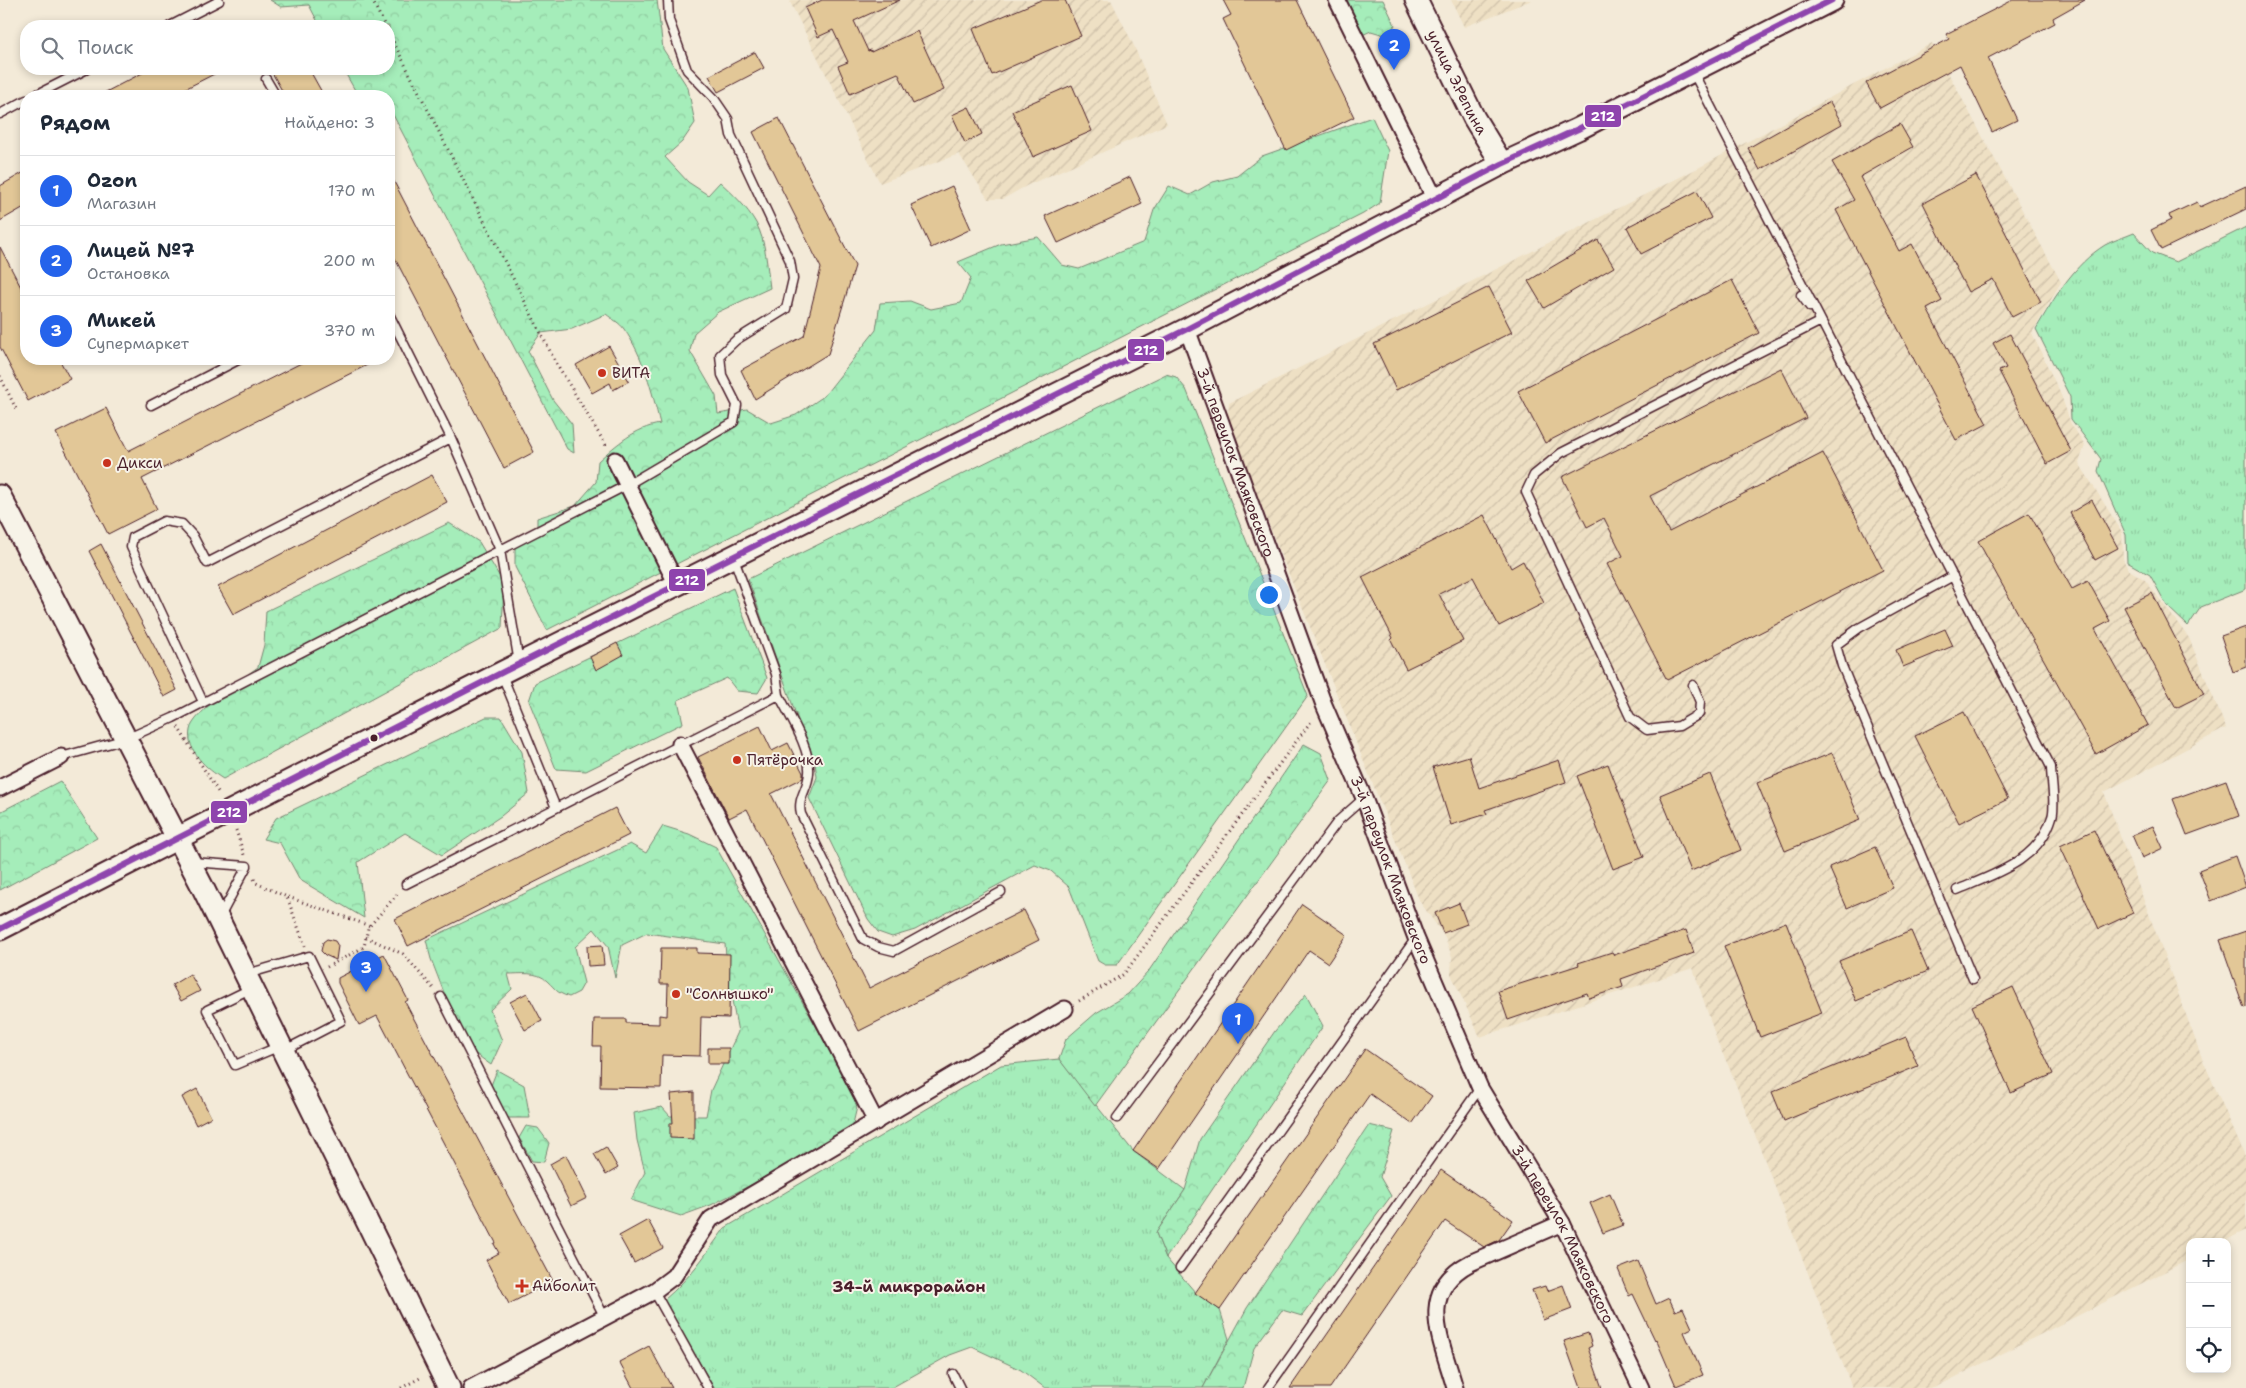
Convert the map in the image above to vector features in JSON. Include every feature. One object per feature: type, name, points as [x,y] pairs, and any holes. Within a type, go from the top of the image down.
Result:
[{"type":"main road","name":"улица Э.Репина","points":[[1416,0],[1474,118],[1502,164]]},
{"type":"main road","points":[[0,928],[1187,329],[1502,164],[1693,72],[1832,0]]},
{"type":"main road","points":[[0,496],[190,862],[445,1379]]},
{"type":"street","points":[[1337,0],[1435,199]]},
{"type":"street","name":"3-й переулок Маяковского","points":[[1187,329],[1324,705],[1364,798],[1416,938],[1480,1088],[1562,1223],[1641,1388]]},
{"type":"street","points":[[615,460],[678,585]]},
{"type":"street","points":[[680,744],[876,1122]]},
{"type":"street","points":[[0,788],[61,757]]},
{"type":"street","points":[[471,1388],[654,1291],[674,1276],[711,1219],[1065,1009]]},
{"type":"street","points":[[1456,1388],[1436,1322],[1436,1308],[1439,1295],[1446,1282],[1457,1270],[1470,1263],[1562,1223]]},
{"type":"lane","points":[[61,757],[126,739],[173,718],[628,485],[734,422],[737,406],[722,375],[720,355],[736,340],[786,309],[793,279],[790,261],[731,135],[728,119],[687,70],[669,20],[668,0]]},
{"type":"lane","points":[[182,20],[219,1]]},
{"type":"lane","points":[[1693,72],[2051,767],[2053,816],[2038,845],[2016,865],[1957,890]]},
{"type":"lane","points":[[46,90],[76,75]]},
{"type":"lane","points":[[266,78],[273,90]]},
{"type":"lane","points":[[0,114],[20,103]]},
{"type":"lane","points":[[1801,296],[1821,321]]},
{"type":"lane","points":[[1693,685],[1700,702],[1699,714],[1679,726],[1647,730],[1630,717],[1526,492],[1534,475],[1561,453],[1821,321]]},
{"type":"lane","points":[[395,326],[451,438],[500,550],[510,669],[556,808]]},
{"type":"lane","points":[[151,405],[228,365]]},
{"type":"lane","points":[[203,702],[131,547],[133,537],[164,521],[182,524],[193,536],[207,563],[451,438]]},
{"type":"lane","points":[[733,557],[776,674],[779,695],[809,758],[808,785],[799,804],[801,814],[862,939],[878,947],[894,951],[1001,892]]},
{"type":"lane","points":[[1953,576],[1859,628],[1836,645],[1842,666],[1973,979]]},
{"type":"lane","points":[[406,884],[779,695]]},
{"type":"lane","points":[[1117,1118],[1338,821],[1364,798]]},
{"type":"lane","points":[[190,862],[247,866],[219,920]]},
{"type":"lane","points":[[1180,1268],[1416,938]]},
{"type":"lane","points":[[308,956],[341,1021],[281,1048],[235,1065],[207,1010],[249,981],[308,956]]},
{"type":"lane","points":[[441,997],[604,1316]]},
{"type":"lane","points":[[1268,1388],[1480,1088]]},
{"type":"lane","points":[[654,1291],[708,1388]]},
{"type":"lane","points":[[953,1374],[960,1388]]},
{"type":"path","points":[[372,0],[382,20]]},
{"type":"path","points":[[395,45],[555,361],[615,460]]},
{"type":"path","points":[[0,376],[17,411]]},
{"type":"path","points":[[1065,1009],[1124,974],[1324,705]]},
{"type":"path","points":[[173,718],[220,795]]},
{"type":"path","points":[[235,825],[247,866],[256,883],[287,897],[370,926]]},
{"type":"path","points":[[318,973],[364,947],[370,926],[406,884]]},
{"type":"path","points":[[287,897],[308,956]]},
{"type":"path","points":[[366,937],[403,954],[441,997]]},
{"type":"path","points":[[401,1388],[445,1379]]},
{"type":"shaded area","points":[[793,0],[1111,0],[1134,46],[1167,124],[1028,185],[1003,199],[988,199],[959,154],[880,183],[790,2]]},
{"type":"shaded area","points":[[1451,0],[1532,0],[1464,27]]},
{"type":"shaded area","points":[[1932,43],[2061,282],[2032,333],[2061,395],[2071,424],[2085,445],[2079,463],[2122,532],[2123,559],[2128,569],[2145,580],[2189,638],[2226,728],[2104,792],[2202,1058],[2246,1158],[2246,1230],[2231,1238],[2186,1238],[2186,1261],[1934,1388],[1852,1388],[1729,1067],[1718,1044],[1693,968],[1480,1037],[1451,974],[1452,957],[1445,937],[1420,902],[1258,497],[1228,417],[1229,403],[1700,167]]},
{"type":"green space","points":[[270,0],[657,0],[663,49],[688,88],[695,123],[682,142],[665,157],[688,182],[708,195],[720,182],[735,196],[756,223],[762,238],[767,263],[770,288],[718,312],[694,333],[690,351],[716,396],[718,414],[747,409],[771,423],[796,415],[824,396],[876,330],[880,303],[910,301],[931,309],[961,303],[971,278],[958,262],[1001,244],[1038,237],[1062,265],[1079,269],[1144,242],[1154,210],[1169,186],[1190,195],[1213,182],[1237,176],[1262,156],[1372,117],[1388,151],[1380,203],[1363,214],[547,630],[515,567],[515,546],[537,535],[537,518],[575,506],[596,482],[598,461],[612,449],[634,433],[660,424],[650,387],[637,351],[624,329],[606,314],[572,329],[541,333],[528,351],[553,400],[572,424],[574,453],[567,449],[395,119],[395,90],[355,90],[346,75],[395,75],[395,20],[317,20],[309,5],[281,7]]},
{"type":"green space","points":[[1331,0],[1383,0],[1395,25],[1388,36],[1371,31],[1351,40]]},
{"type":"green space","points":[[2246,227],[2246,589],[2201,607],[2188,626],[2167,606],[2150,575],[2127,562],[2126,535],[2098,471],[2101,459],[2071,419],[2070,397],[2036,329],[2074,272],[2108,243],[2134,233],[2152,253],[2176,262]]},
{"type":"green space","points":[[1166,374],[1176,377],[1186,389],[1308,696],[1117,965],[1105,965],[1098,961],[1069,887],[1051,871],[1035,865],[915,930],[892,937],[878,932],[868,919],[809,798],[817,777],[815,763],[748,579]]},
{"type":"green space","points":[[449,523],[479,542],[504,584],[502,628],[223,779],[204,765],[191,745],[190,730],[193,723],[209,706],[258,667],[264,645],[266,611]]},
{"type":"green space","points":[[733,588],[767,678],[758,693],[737,691],[727,678],[678,700],[683,723],[586,771],[556,769],[529,701],[535,683]]},
{"type":"green space","points":[[486,717],[501,717],[522,752],[529,793],[501,816],[442,855],[405,833],[358,862],[364,918],[300,880],[280,843],[263,839],[276,818]]},
{"type":"green space","points":[[1304,744],[1321,753],[1331,780],[1095,1106],[1059,1059],[1066,1039],[1096,1013],[1128,994],[1148,972]]},
{"type":"green space","points":[[60,781],[97,838],[0,890],[0,812]]},
{"type":"green space","points":[[663,826],[689,834],[716,847],[851,1089],[857,1107],[852,1128],[749,1186],[711,1205],[681,1216],[631,1200],[645,1172],[637,1140],[634,1113],[662,1107],[670,1116],[706,1116],[711,1090],[738,1032],[728,979],[725,944],[647,933],[622,945],[615,978],[608,946],[594,929],[575,947],[584,983],[579,992],[569,997],[558,992],[539,976],[508,974],[512,989],[490,1010],[502,1041],[491,1065],[469,1049],[453,1016],[431,959],[426,940],[630,844],[646,853]]},
{"type":"green space","points":[[1306,994],[1323,1026],[1166,1258],[1156,1233],[1185,1190],[1200,1139],[1275,1031]]},
{"type":"green space","points":[[1059,1059],[1133,1151],[1185,1190],[1156,1233],[1166,1258],[1195,1292],[1220,1310],[1229,1339],[1203,1388],[1045,1388],[1021,1370],[972,1347],[950,1355],[891,1388],[714,1388],[664,1300],[690,1274],[725,1228],[1001,1065]]},
{"type":"green space","points":[[497,1070],[524,1085],[530,1118],[507,1118],[490,1088]]},
{"type":"green space","points":[[1369,1125],[1394,1131],[1380,1177],[1391,1196],[1302,1316],[1282,1310],[1254,1348],[1243,1388],[1203,1388],[1247,1308]]},
{"type":"green space","points":[[526,1126],[538,1128],[549,1143],[544,1162],[532,1161],[519,1138]]},
{"type":"building","points":[[822,0],[900,0],[854,21],[868,51],[871,50],[871,52],[917,31],[944,90],[913,104],[898,73],[850,94],[838,66],[848,62],[833,30],[818,37],[805,8]]},
{"type":"building","points":[[1041,0],[1065,0],[1081,36],[992,75],[973,29]]},
{"type":"building","points":[[1223,0],[1297,0],[1354,117],[1286,150],[1223,19],[1231,15]]},
{"type":"building","points":[[2013,0],[2085,0],[2053,18],[2055,23],[1988,58],[2017,120],[1992,132],[1960,65],[1880,108],[1866,83],[1949,39],[1946,34]]},
{"type":"building","points":[[755,52],[764,68],[718,92],[709,76]]},
{"type":"building","points":[[138,75],[212,75],[183,90],[110,90]]},
{"type":"building","points":[[273,75],[312,75],[321,90],[282,90]]},
{"type":"building","points":[[1072,85],[1092,131],[1033,157],[1012,111]]},
{"type":"building","points":[[1830,102],[1842,124],[1760,170],[1748,148]]},
{"type":"building","points":[[969,107],[982,134],[965,143],[952,115]]},
{"type":"building","points":[[779,118],[855,266],[828,354],[755,399],[741,370],[804,336],[821,268],[753,132]]},
{"type":"building","points":[[1900,124],[1913,147],[1860,177],[1899,251],[1912,244],[1942,301],[1927,309],[1987,424],[1956,440],[1836,210],[1854,200],[1832,162]]},
{"type":"building","points":[[20,174],[20,209],[0,221],[0,186]]},
{"type":"building","points":[[1976,175],[2041,302],[2012,317],[1993,279],[1968,292],[1923,203]]},
{"type":"building","points":[[1130,177],[1142,204],[1058,243],[1045,216]]},
{"type":"building","points":[[395,184],[534,452],[504,468],[395,259]]},
{"type":"building","points":[[952,186],[971,229],[931,248],[911,205]]},
{"type":"building","points":[[2246,186],[2246,209],[2161,250],[2151,230],[2171,220],[2169,215],[2197,202],[2200,207]]},
{"type":"building","points":[[1697,191],[1711,218],[1641,254],[1627,227]]},
{"type":"building","points":[[1598,240],[1614,267],[1544,308],[1528,281]]},
{"type":"building","points":[[0,247],[20,285],[20,365],[62,365],[70,379],[28,401],[0,347]]},
{"type":"building","points":[[1732,280],[1759,333],[1545,443],[1518,391]]},
{"type":"building","points":[[1489,287],[1512,332],[1396,390],[1374,344]]},
{"type":"building","points":[[2010,334],[2071,451],[2047,464],[1999,371],[2006,368],[1993,343]]},
{"type":"building","name":"ВИТА","points":[[609,346],[629,381],[613,390],[610,383],[592,393],[576,365]]},
{"type":"building","points":[[297,365],[367,365],[142,479],[157,509],[108,534],[56,433],[106,408],[128,451]]},
{"type":"building","points":[[1781,368],[1806,418],[1650,496],[1669,532],[1823,453],[1883,570],[1667,680],[1607,564],[1623,556],[1604,518],[1587,527],[1562,477]]},
{"type":"building","points":[[432,475],[447,502],[233,614],[218,587]]},
{"type":"building","points":[[2092,500],[2118,548],[2095,560],[2070,513]]},
{"type":"building","points":[[2029,513],[2072,589],[2088,581],[2110,621],[2095,629],[2148,725],[2096,754],[1978,541]]},
{"type":"building","points":[[1484,515],[1511,568],[1523,561],[1544,603],[1499,626],[1473,577],[1439,594],[1463,641],[1406,669],[1391,640],[1393,638],[1362,577]]},
{"type":"building","points":[[101,544],[177,690],[164,697],[89,551]]},
{"type":"building","points":[[2152,593],[2204,694],[2176,708],[2124,607]]},
{"type":"building","points":[[2246,627],[2246,667],[2233,672],[2221,636]]},
{"type":"building","points":[[1945,629],[1953,646],[1903,667],[1896,650]]},
{"type":"building","points":[[617,643],[623,655],[596,670],[590,657]]},
{"type":"building","points":[[1964,712],[2008,799],[1959,823],[1915,736]]},
{"type":"building","points":[[760,726],[772,751],[788,743],[803,773],[803,778],[771,794],[869,988],[1024,910],[1039,940],[859,1031],[747,809],[729,818],[698,757]]},
{"type":"building","points":[[1832,753],[1860,820],[1785,851],[1757,783]]},
{"type":"building","points":[[1469,756],[1479,788],[1559,760],[1566,782],[1485,810],[1487,814],[1451,825],[1433,767]]},
{"type":"building","points":[[1608,764],[1644,857],[1613,869],[1577,776]]},
{"type":"building","points":[[1710,774],[1741,850],[1691,871],[1660,795]]},
{"type":"building","points":[[2226,780],[2239,816],[2187,835],[2173,799]]},
{"type":"building","points":[[615,808],[629,835],[408,946],[395,919]]},
{"type":"building","points":[[2153,826],[2163,848],[2142,858],[2132,835]]},
{"type":"building","points":[[2094,830],[2133,913],[2099,929],[2060,846]]},
{"type":"building","points":[[1875,847],[1893,888],[1847,908],[1829,867]]},
{"type":"building","points":[[2235,856],[2246,887],[2211,901],[2199,870]]},
{"type":"building","points":[[1459,903],[1467,924],[1443,933],[1435,913]]},
{"type":"building","points":[[1302,904],[1347,935],[1328,963],[1309,950],[1159,1169],[1133,1151]]},
{"type":"building","points":[[1786,922],[1822,1013],[1760,1037],[1724,946]]},
{"type":"building","points":[[1686,930],[1694,953],[1621,979],[1623,987],[1589,998],[1587,993],[1508,1020],[1498,991],[1579,965],[1578,963],[1612,952],[1614,955]]},
{"type":"building","points":[[1911,931],[1928,971],[1856,1001],[1839,961]]},
{"type":"building","points":[[2246,931],[2246,1007],[2244,1008],[2220,940]]},
{"type":"building","points":[[327,939],[335,941],[338,946],[336,960],[321,951],[323,942]]},
{"type":"building","points":[[602,945],[604,965],[588,966],[587,946]]},
{"type":"building","points":[[661,948],[697,948],[697,953],[730,954],[729,1018],[701,1017],[700,1056],[662,1055],[661,1088],[600,1087],[601,1046],[593,1046],[594,1019],[626,1019],[626,1023],[659,1024],[659,1015],[667,1016],[668,984],[660,984]]},
{"type":"building","points":[[384,954],[408,1000],[405,1002],[553,1281],[509,1304],[486,1260],[499,1253],[494,1244],[496,1243],[377,1016],[359,1025],[338,983],[338,978]]},
{"type":"building","points":[[190,974],[200,991],[181,1001],[172,985]]},
{"type":"building","points":[[2013,987],[2053,1074],[2011,1093],[1972,1006]]},
{"type":"building","points":[[527,993],[542,1021],[525,1030],[510,1002]]},
{"type":"building","points":[[1906,1037],[1918,1066],[1784,1121],[1772,1092]]},
{"type":"building","points":[[708,1048],[729,1048],[729,1064],[708,1064]]},
{"type":"building","points":[[1365,1049],[1432,1096],[1412,1124],[1370,1094],[1220,1310],[1195,1293]]},
{"type":"building","points":[[197,1089],[211,1117],[196,1125],[182,1097]]},
{"type":"building","points":[[694,1092],[694,1139],[670,1138],[670,1123],[673,1123],[671,1094]]},
{"type":"building","points":[[606,1147],[618,1168],[606,1175],[594,1154]]},
{"type":"building","points":[[566,1155],[587,1198],[571,1206],[550,1164]]},
{"type":"building","points":[[1441,1170],[1513,1220],[1499,1240],[1484,1247],[1445,1221],[1330,1388],[1290,1388]]},
{"type":"building","points":[[1610,1194],[1623,1225],[1603,1233],[1590,1203]]},
{"type":"building","points":[[648,1220],[663,1248],[634,1263],[619,1236]]},
{"type":"building","points":[[1638,1261],[1656,1304],[1669,1298],[1675,1311],[1683,1308],[1692,1328],[1684,1332],[1703,1375],[1676,1386],[1656,1339],[1633,1294],[1629,1296],[1618,1269]]},
{"type":"building","points":[[1563,1285],[1572,1309],[1543,1320],[1532,1290],[1545,1286],[1547,1291]]},
{"type":"building","points":[[1588,1333],[1592,1346],[1588,1348],[1602,1388],[1581,1388],[1564,1341]]},
{"type":"building","points":[[649,1346],[672,1388],[633,1388],[619,1362]]},
{"type":"transit line","name":"212","points":[[0,929],[501,673],[1187,329],[1502,164],[1578,129],[1832,0]]},
{"type":"place","name":"Лицей №7","points":[[1394,70]]},
{"type":"place","name":"ВИТА","points":[[602,373]]},
{"type":"place","name":"Дикси","points":[[107,463]]},
{"type":"place","name":"Пятёрочка","points":[[737,760]]},
{"type":"place","name":"Микей","points":[[366,992]]},
{"type":"place","name":"\"Солнышко\"","points":[[676,994]]},
{"type":"place","name":"Ozon","points":[[1238,1044]]},
{"type":"place","name":"Айболит","points":[[522,1286]]},
{"type":"district","name":"34-й микрорайон","points":[[909,1286]]}]
